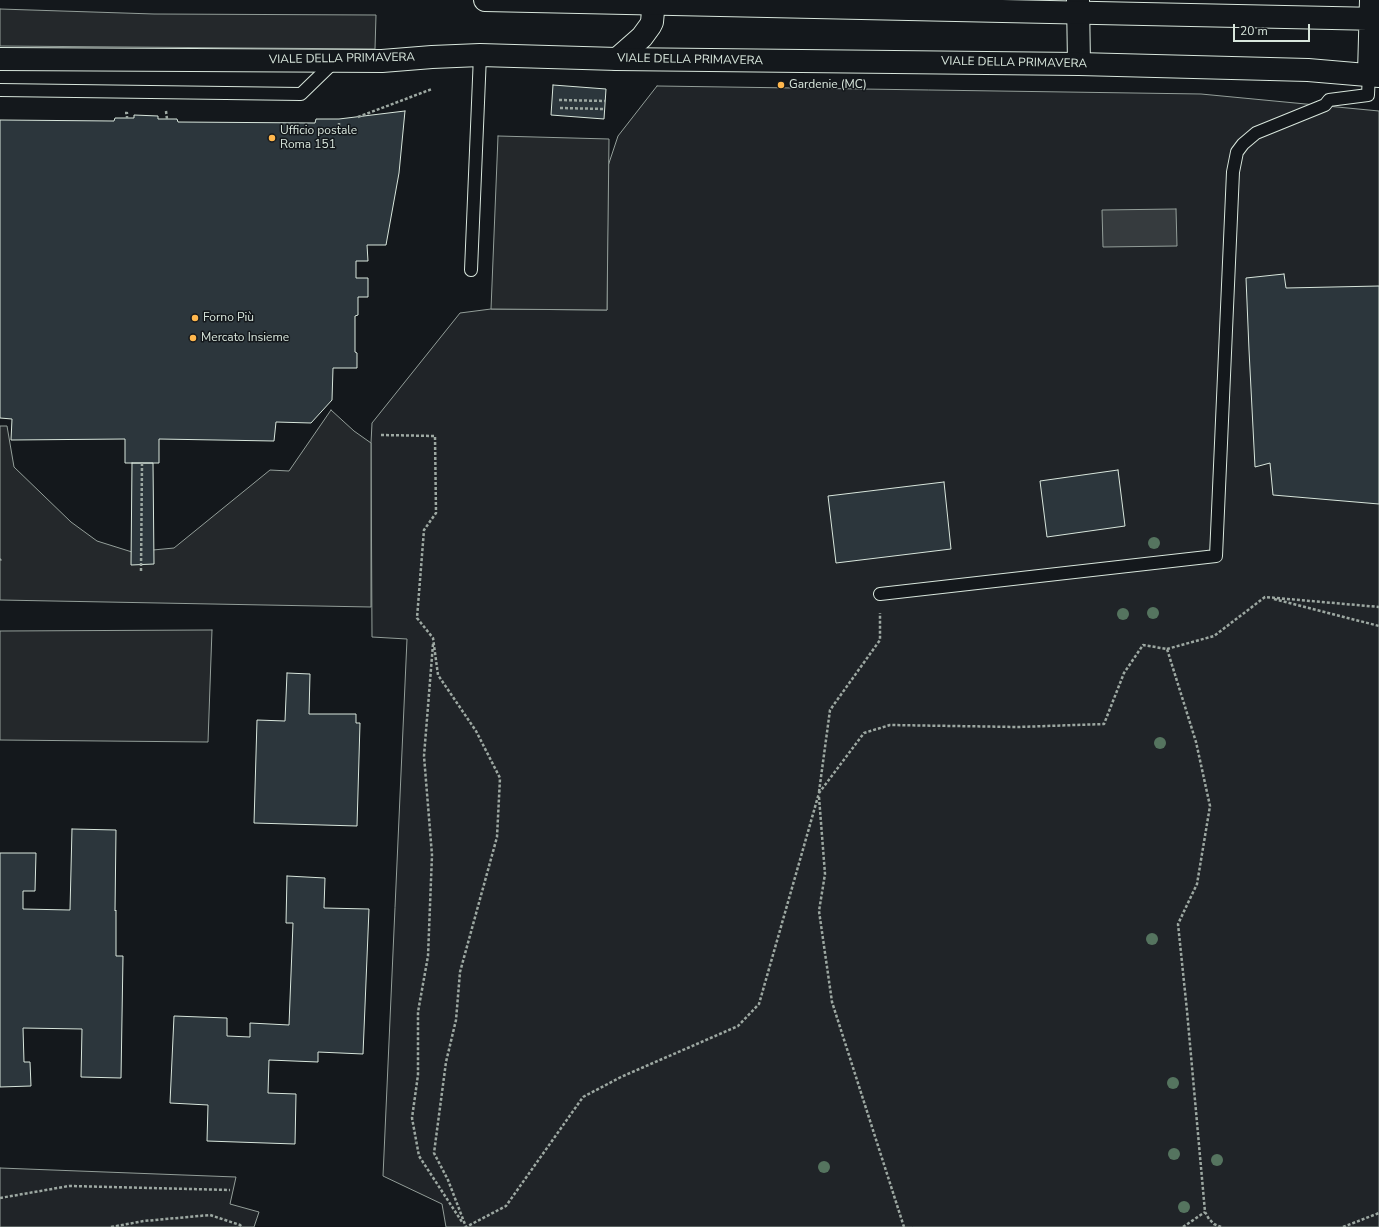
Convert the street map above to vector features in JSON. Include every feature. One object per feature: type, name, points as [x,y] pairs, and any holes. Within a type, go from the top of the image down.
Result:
[{"type":"main road","points":[[485,0],[1078,7],[1373,13],[1374,75]]},
{"type":"main road","points":[[617,59],[642,37],[650,26],[652,22],[654,2]]},
{"type":"main road","points":[[1078,7],[1079,64]]},
{"type":"main road","name":"VIALE DELLA PRIMAVERA","points":[[0,59],[382,61],[480,55],[617,59],[1079,64],[1308,70],[1374,75]]},
{"type":"lane","points":[[471,270],[480,55]]},
{"type":"lane","points":[[0,90],[301,94],[335,61]]},
{"type":"lane","points":[[880,594],[1216,556],[1233,172],[1237,152],[1243,144],[1256,133],[1324,105],[1329,100],[1368,95],[1374,75]]},
{"type":"path","points":[[358,117],[432,89]]},
{"type":"path","points":[[559,100],[605,101]]},
{"type":"path","points":[[560,108],[605,109]]},
{"type":"path","points":[[381,435],[435,436],[436,513],[424,530],[417,618],[433,638],[438,675],[476,731],[500,778],[497,837],[460,972],[456,1020],[446,1062],[434,1153],[448,1180],[466,1227]]},
{"type":"path","points":[[141,571],[142,463]]},
{"type":"path","points":[[466,1227],[506,1206],[583,1097],[621,1076],[738,1026],[759,1004],[819,793],[830,710],[880,640],[880,594]]},
{"type":"path","points":[[904,1227],[832,1002],[819,911],[825,874],[819,793],[864,733],[890,725],[1018,727],[1104,724],[1124,673],[1143,645],[1167,649],[1214,636],[1265,597],[1379,607]]},
{"type":"path","points":[[1265,597],[1379,626]]},
{"type":"path","points":[[433,638],[424,756],[432,855],[428,956],[418,1012],[418,1075],[412,1118],[419,1156],[466,1227]]},
{"type":"path","points":[[1167,649],[1196,742],[1210,806],[1197,884],[1178,924],[1188,1011],[1205,1212],[1214,1224],[1221,1227]]},
{"type":"path","points":[[0,1198],[69,1186],[230,1190]]},
{"type":"path","points":[[1183,1227],[1205,1212]]},
{"type":"path","points":[[1343,1227],[1379,1213]]},
{"type":"path","points":[[111,1227],[144,1221],[210,1215],[242,1227]]},
{"type":"shaded area","points":[[0,9],[154,14],[376,15],[375,49],[0,46]]},
{"type":"shaded area","points":[[657,86],[1201,94],[1379,111],[1379,1227],[446,1227],[442,1204],[383,1176],[407,639],[372,637],[372,423],[460,313],[491,309],[607,310],[608,166],[618,136]]},
{"type":"shaded area","points":[[498,136],[609,139],[607,310],[491,309]]},
{"type":"shaded area","points":[[1176,209],[1177,246],[1103,247],[1102,210]]},
{"type":"shaded area","points":[[331,410],[354,431],[371,443],[371,607],[0,600],[0,426],[7,426],[14,467],[71,522],[97,541],[132,552],[174,548],[270,470],[289,471]]},
{"type":"shaded area","points":[[212,630],[208,742],[0,740],[0,631]]},
{"type":"shaded area","points":[[0,1168],[236,1177],[230,1204],[259,1212],[254,1227],[0,1227]]},
{"type":"building","points":[[553,85],[606,89],[604,119],[551,115]]},
{"type":"building","name":"Mercato Insieme","points":[[405,111],[399,173],[386,245],[367,245],[368,261],[356,261],[356,278],[368,278],[368,297],[358,297],[358,315],[355,316],[355,352],[357,353],[357,368],[333,368],[332,400],[311,423],[276,422],[274,441],[159,439],[159,463],[125,463],[125,439],[11,440],[12,419],[0,418],[0,120],[114,121],[115,118],[134,118],[134,115],[158,116],[158,119],[177,119],[178,122],[315,123],[316,119],[339,119]]},
{"type":"building","points":[[1284,274],[1286,288],[1379,286],[1379,504],[1273,495],[1270,463],[1255,467],[1246,278]]},
{"type":"building","points":[[132,463],[153,463],[154,564],[131,565]]},
{"type":"building","points":[[1118,470],[1125,526],[1047,537],[1040,481]]},
{"type":"building","points":[[944,482],[951,549],[836,563],[828,496]]},
{"type":"building","points":[[287,673],[310,674],[309,714],[356,714],[356,723],[360,723],[357,826],[254,823],[257,720],[285,721]]},
{"type":"building","points":[[72,829],[116,830],[116,956],[123,956],[121,1078],[81,1077],[82,1029],[23,1028],[24,1062],[30,1062],[31,1086],[0,1087],[0,853],[36,853],[35,891],[23,891],[23,909],[70,910]]},
{"type":"building","points":[[287,876],[325,878],[324,908],[369,909],[363,1054],[318,1052],[318,1062],[269,1060],[268,1093],[296,1094],[295,1144],[207,1141],[208,1105],[170,1103],[174,1016],[227,1018],[227,1036],[250,1037],[250,1023],[289,1025],[293,923],[286,923]]},
{"type":"place","name":"Gardenie (MC)","points":[[781,85]]},
{"type":"place","name":"Ufficio postale Roma 151","points":[[272,138]]},
{"type":"place","name":"Forno Più","points":[[195,318]]},
{"type":"place","name":"Mercato Insieme","points":[[193,338]]}]
